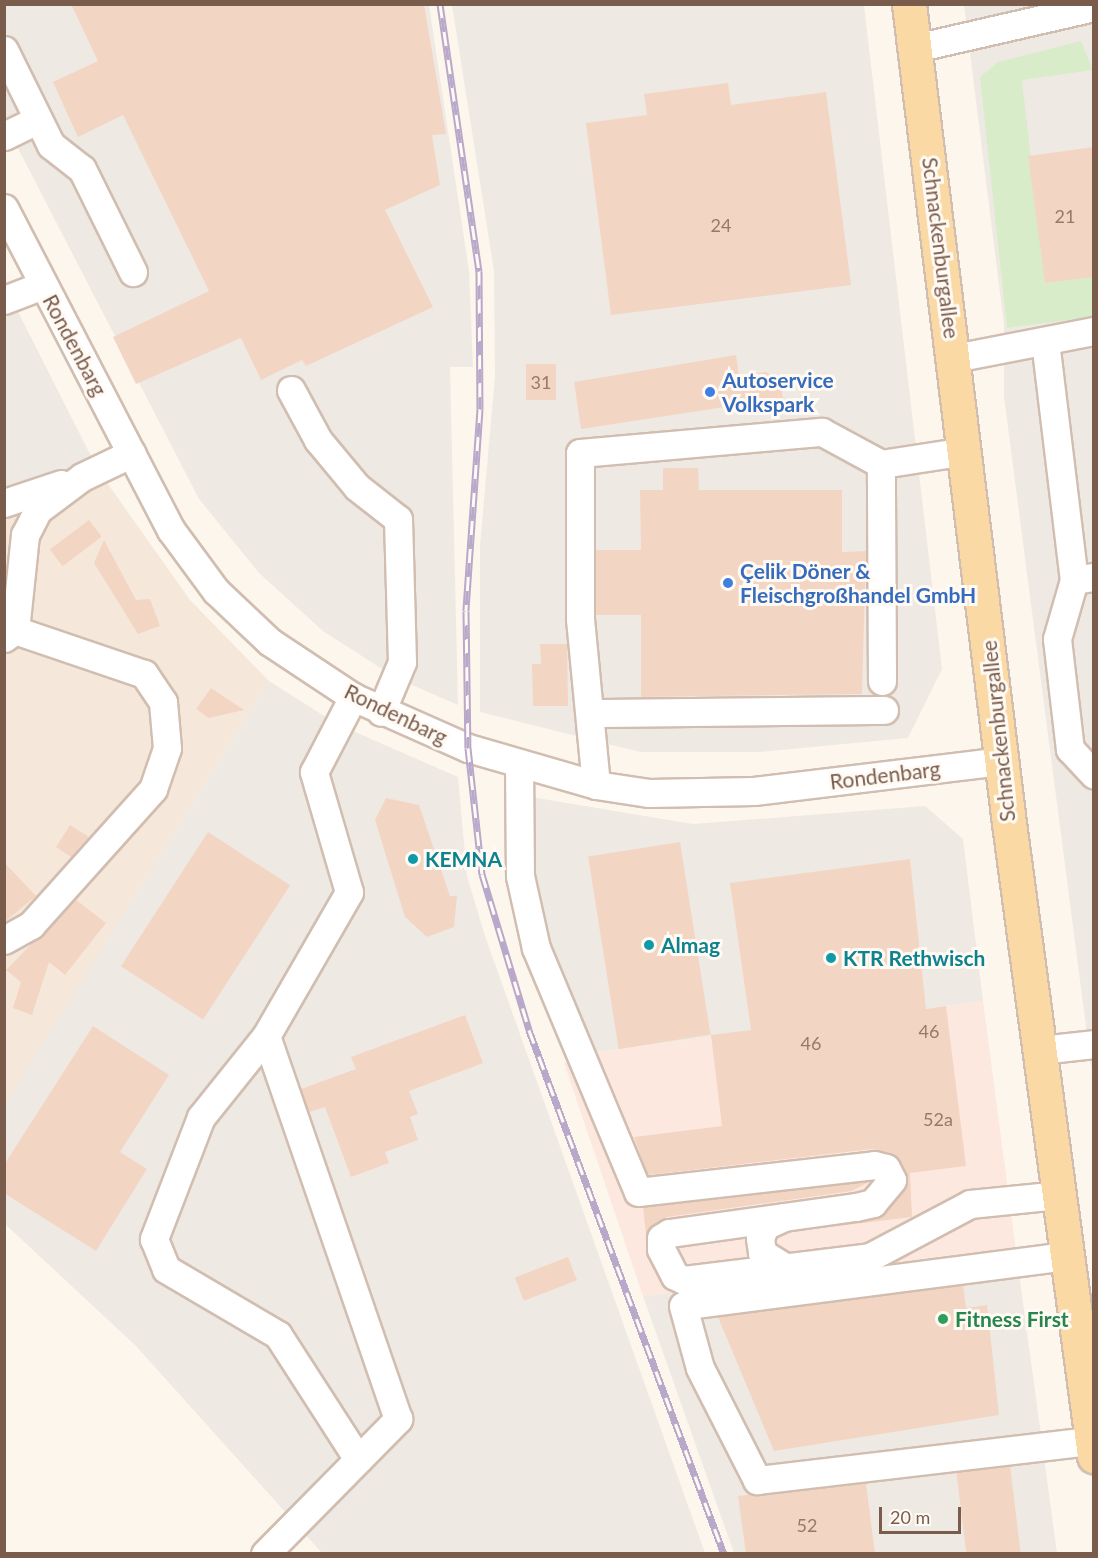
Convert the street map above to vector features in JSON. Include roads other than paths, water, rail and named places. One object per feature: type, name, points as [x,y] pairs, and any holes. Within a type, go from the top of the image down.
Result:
[{"type":"main road","name":"Schnackenburgallee","points":[[913,5],[915,48],[955,358],[1002,762],[1066,1256],[1088,1370],[1092,1448]]},
{"type":"street","points":[[915,48],[1092,11]]},
{"type":"street","points":[[4,50],[51,146],[82,169],[133,272]]},
{"type":"street","points":[[4,136],[37,120]]},
{"type":"street","name":"Rondenbarg","points":[[4,208],[171,530],[216,591],[270,642],[353,697],[381,712],[519,764],[596,785],[698,795],[1002,762]]},
{"type":"street","points":[[4,300],[43,285]]},
{"type":"street","points":[[955,358],[1094,331]]},
{"type":"street","points":[[1045,341],[1084,579],[1057,639],[1070,749],[1094,775]]},
{"type":"street","points":[[291,390],[318,440],[357,487],[399,519],[402,662],[381,712]]},
{"type":"street","points":[[596,785],[592,712],[580,619],[580,453],[822,432],[881,464],[966,451]]},
{"type":"street","points":[[4,503],[82,477],[132,453]]},
{"type":"street","points":[[881,464],[882,681]]},
{"type":"street","points":[[4,940],[31,925],[153,789],[167,748],[164,702],[144,674],[10,634],[25,535],[38,510],[82,477]]},
{"type":"street","points":[[353,697],[314,772],[349,892],[266,1036],[201,1117],[154,1239],[166,1269],[278,1335],[358,1459]]},
{"type":"street","points":[[592,712],[884,710]]},
{"type":"street","points":[[519,764],[520,876],[536,948],[631,1184],[647,1194],[874,1165],[886,1168],[892,1180],[873,1203],[669,1233],[661,1238],[660,1249],[675,1276],[684,1280],[870,1257],[970,1204],[1058,1195]]},
{"type":"street","points":[[265,1554],[398,1419],[266,1036]]},
{"type":"street","points":[[1040,1050],[1094,1044]]},
{"type":"street","points":[[784,1267],[762,1252],[760,1238],[765,1226],[785,1217]]},
{"type":"street","points":[[1066,1256],[683,1306],[700,1368],[758,1480],[1092,1448]]},
{"type":"railway","points":[[440,4],[479,271],[480,409],[466,611],[468,748],[482,874],[529,1030],[724,1554]]},
{"type":"place","name":"Autoservice Volkspark","points":[[710,392]]},
{"type":"place","name":"Çelik Döner & Fleischgroßhandel GmbH","points":[[728,583]]},
{"type":"place","name":"KEMNA","points":[[413,859]]},
{"type":"place","name":"Almag","points":[[649,945]]},
{"type":"place","name":"KTR Rethwisch","points":[[831,958]]},
{"type":"place","name":"Fitness First","points":[[943,1319]]}]
